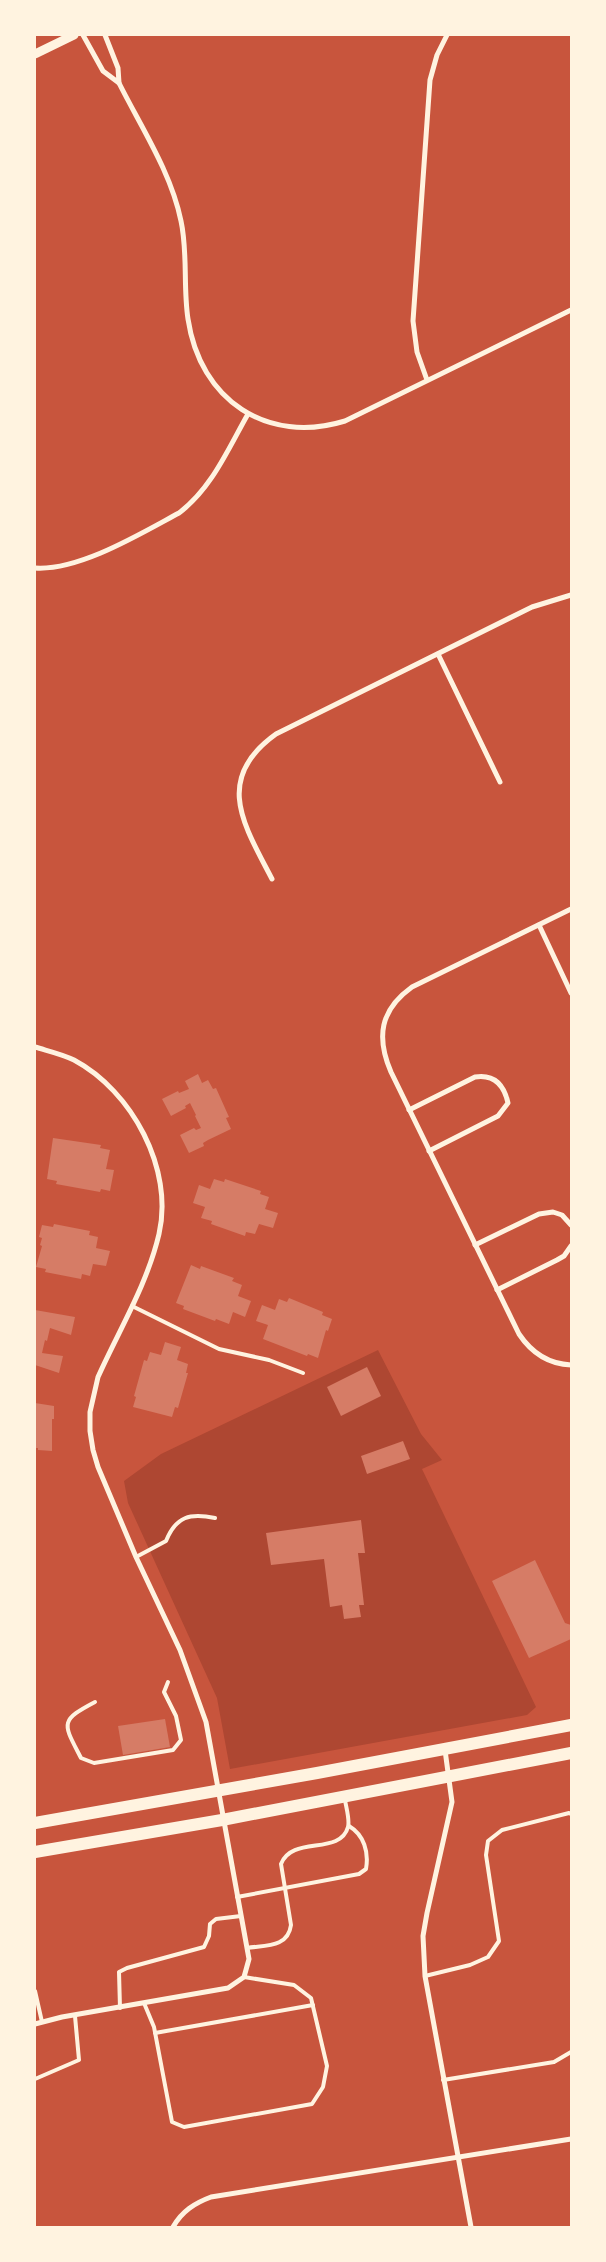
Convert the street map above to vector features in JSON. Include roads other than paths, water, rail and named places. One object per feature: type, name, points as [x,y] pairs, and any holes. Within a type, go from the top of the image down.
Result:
[{"type":"main road","points":[[35,1823],[219,1797],[445,1749],[571,1725]]},
{"type":"main road","points":[[35,1852],[222,1820],[571,1753]]},
{"type":"street","points":[[35,54],[74,35]]},
{"type":"street","points":[[83,35],[103,71],[119,83]]},
{"type":"street","points":[[105,35],[118,68],[119,83],[175,197],[183,233],[188,318],[203,366],[217,389],[248,414],[292,428],[326,426],[355,416],[571,310]]},
{"type":"street","points":[[427,380],[417,352],[413,321],[430,80],[437,55],[446,35]]},
{"type":"street","points":[[35,568],[56,568],[77,563],[179,513],[191,504],[211,479],[248,414]]},
{"type":"street","points":[[272,879],[245,825],[239,801],[241,778],[254,752],[276,734],[532,607],[571,595]]},
{"type":"street","points":[[438,654],[500,782]]},
{"type":"street","points":[[571,910],[412,987],[395,1003],[384,1024],[382,1040],[384,1057],[519,1334],[531,1350],[545,1359],[571,1365]]},
{"type":"street","points":[[539,925],[571,992]]},
{"type":"street","points":[[35,1047],[74,1060],[97,1075],[129,1109],[148,1143],[159,1181],[161,1221],[148,1270],[98,1377],[93,1395],[90,1431],[98,1467],[136,1557],[180,1650],[199,1702],[207,1729],[248,1959],[244,1977],[228,1988],[35,2024]]},
{"type":"street","points":[[409,1110],[476,1077],[492,1078],[503,1089],[508,1103],[498,1116],[429,1151]]},
{"type":"street","points":[[475,1245],[545,1213],[562,1215],[571,1225]]},
{"type":"street","points":[[497,1290],[564,1256],[571,1246]]},
{"type":"street","points":[[445,1749],[452,1802],[423,1936],[425,1976],[471,2227]]},
{"type":"street","points":[[173,2227],[185,2211],[197,2202],[212,2197],[571,2138]]},
{"type":"lane","points":[[132,1306],[219,1349],[269,1360],[303,1373]]},
{"type":"lane","points":[[136,1557],[166,1541],[171,1528],[179,1521],[191,1516],[216,1518]]},
{"type":"lane","points":[[96,1702],[73,1714],[68,1723],[68,1733],[81,1758],[94,1763],[173,1750],[181,1740],[176,1716],[164,1692],[168,1682]]},
{"type":"lane","points":[[246,1948],[283,1942],[290,1934],[291,1925],[282,1864],[285,1855],[293,1850],[335,1841],[344,1835],[349,1826],[345,1797]]},
{"type":"lane","points":[[425,1976],[470,1965],[488,1957],[499,1941],[486,1856],[488,1841],[502,1830],[571,1814]]},
{"type":"lane","points":[[237,1897],[359,1874],[366,1869],[367,1861],[364,1839],[349,1826]]},
{"type":"lane","points":[[120,2008],[119,1972],[204,1948],[209,1936],[210,1924],[216,1919],[241,1916]]},
{"type":"lane","points":[[144,2003],[155,2033],[172,2122],[184,2127],[312,2104],[323,2087],[327,2066],[311,1998],[294,1985],[244,1977]]},
{"type":"lane","points":[[35,1991],[42,2022]]},
{"type":"lane","points":[[155,2033],[313,2005]]},
{"type":"lane","points":[[35,2079],[79,2060],[75,2016]]},
{"type":"lane","points":[[443,2080],[554,2062],[571,2052]]}]
